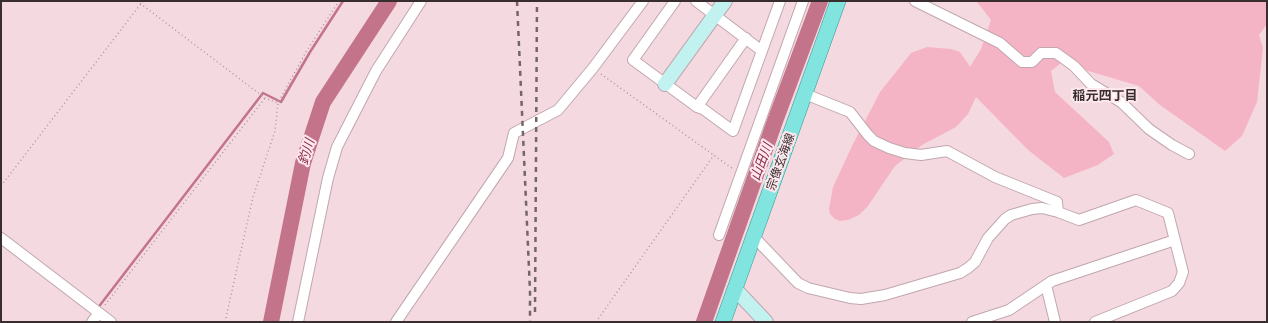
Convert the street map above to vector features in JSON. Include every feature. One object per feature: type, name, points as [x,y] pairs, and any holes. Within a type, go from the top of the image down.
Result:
[{"type":"main road","name":"宗像玄海線","points":[[724,322],[838,1]]},
{"type":"street","points":[[298,322],[328,178],[337,147],[376,71],[421,1]]},
{"type":"street","points":[[396,322],[508,158],[514,133],[558,110],[593,68],[643,1]]},
{"type":"street","points":[[675,1],[633,60],[697,107],[733,131],[780,1]]},
{"type":"street","points":[[696,1],[762,51]]},
{"type":"street","points":[[665,84],[725,1]]},
{"type":"street","points":[[719,235],[803,1]]},
{"type":"street","points":[[915,1],[1000,43],[1022,62],[1032,62],[1041,53],[1056,53],[1074,66],[1091,84],[1121,102],[1149,129],[1172,145],[1189,154]]},
{"type":"street","points":[[697,107],[746,38]]},
{"type":"street","points":[[805,94],[850,112],[874,141],[889,148],[905,153],[921,155],[947,151],[995,177],[1057,202],[1058,212]]},
{"type":"street","points":[[754,237],[798,283],[808,288],[850,298],[873,298],[941,280],[960,273],[975,262],[988,238],[998,225],[1011,215],[1032,209],[1042,208],[1079,220],[1136,200],[1168,213],[1183,272],[1179,283],[1172,291],[1095,322]]},
{"type":"street","points":[[1,238],[111,322]]},
{"type":"street","points":[[972,322],[1009,310],[1052,282],[1175,240]]},
{"type":"street","points":[[1046,285],[1055,322]]},
{"type":"street","points":[[735,290],[766,322]]},
{"type":"street","points":[[92,322],[99,313]]},
{"type":"path","points":[[137,1],[265,98],[278,103]]},
{"type":"path","points":[[1,186],[143,1]]},
{"type":"path","points":[[225,322],[253,197],[275,131],[278,103],[306,52],[339,1]]},
{"type":"path","points":[[593,68],[741,175],[771,188]]},
{"type":"path","points":[[99,313],[265,98]]},
{"type":"path","points":[[596,322],[714,155]]},
{"type":"shaded area","points":[[974,1],[1267,1],[1267,24],[1259,35],[1263,48],[1257,102],[1242,136],[1225,151],[1160,105],[1139,86],[1061,63],[1051,71],[1055,92],[1109,142],[1114,154],[1098,165],[1064,178],[1028,150],[976,97],[968,114],[956,127],[922,145],[895,166],[868,206],[859,215],[848,220],[840,221],[835,219],[830,214],[829,209],[833,187],[880,92],[911,53],[927,47],[951,49],[960,52],[970,67],[981,49],[991,20],[977,2]]},
{"type":"waterway","points":[[97,309],[263,93],[281,102],[310,52],[343,1]]},
{"type":"waterway","name":"釣川","points":[[271,322],[303,163],[323,102],[389,1]]},
{"type":"waterway","name":"山田川","points":[[704,322],[775,121],[820,1]]},
{"type":"railway","points":[[517,1],[530,291],[530,322]]},
{"type":"railway","points":[[535,312],[537,1]]},
{"type":"district","name":"稲元四丁目","points":[[1105,96]]}]
